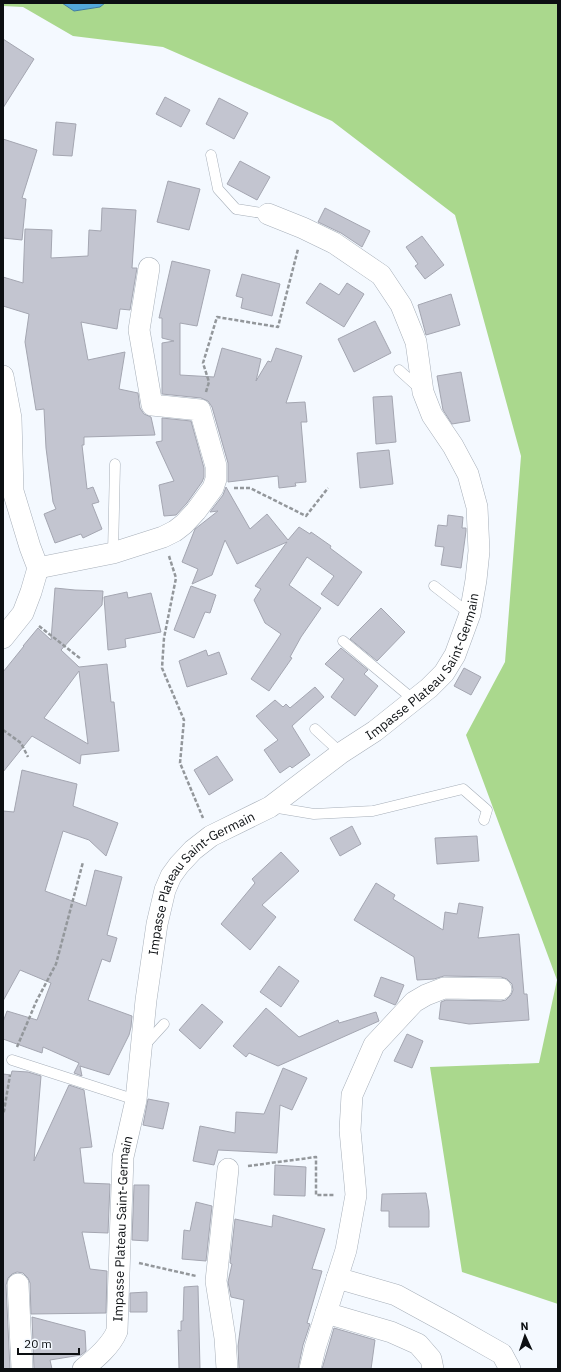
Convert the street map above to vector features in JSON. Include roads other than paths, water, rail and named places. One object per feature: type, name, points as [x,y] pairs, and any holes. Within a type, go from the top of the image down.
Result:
[{"type":"street","name":"Impasse Plateau Saint-Germain","points":[[83,1369],[109,1344],[117,1331],[124,1157],[136,1100],[146,1000],[157,924],[165,890],[171,876],[178,865],[193,850],[211,836],[270,806],[341,752],[375,731],[430,688],[444,673],[455,655],[470,614],[476,580],[479,551],[477,507],[468,474],[453,446],[432,416],[422,392],[416,342],[400,304],[381,275],[334,243],[303,228],[268,214]]},
{"type":"street","points":[[38,568],[114,552],[163,537],[175,531],[184,524],[196,512],[213,488],[216,479],[216,466],[200,410],[152,405],[139,330],[149,268]]},
{"type":"street","points":[[3,376],[11,418],[8,492],[38,568],[23,613],[3,638]]},
{"type":"street","points":[[310,1369],[336,1278],[346,1250],[356,1195],[350,1130],[352,1095],[374,1045],[414,1002],[426,995],[444,988],[501,989]]},
{"type":"street","points":[[227,1369],[225,1338],[216,1281],[228,1169]]},
{"type":"street","points":[[336,1278],[396,1295],[451,1324],[502,1354],[510,1369]]},
{"type":"street","points":[[18,1284],[22,1369]]},
{"type":"street","points":[[326,1313],[391,1332],[418,1344],[432,1359],[433,1369]]},
{"type":"lane","points":[[211,155],[218,189],[236,209],[268,214]]},
{"type":"lane","points":[[399,370],[422,392]]},
{"type":"lane","points":[[114,552],[115,464]]},
{"type":"lane","points":[[434,586],[470,614]]},
{"type":"lane","points":[[343,641],[414,700]]},
{"type":"lane","points":[[315,729],[341,752]]},
{"type":"lane","points":[[270,806],[314,814],[372,811],[463,789],[487,810],[484,820]]},
{"type":"lane","points":[[141,1049],[164,1024]]},
{"type":"lane","points":[[12,1060],[136,1100]]},
{"type":"water","points":[[62,3],[105,3],[100,7],[74,11]]}]
